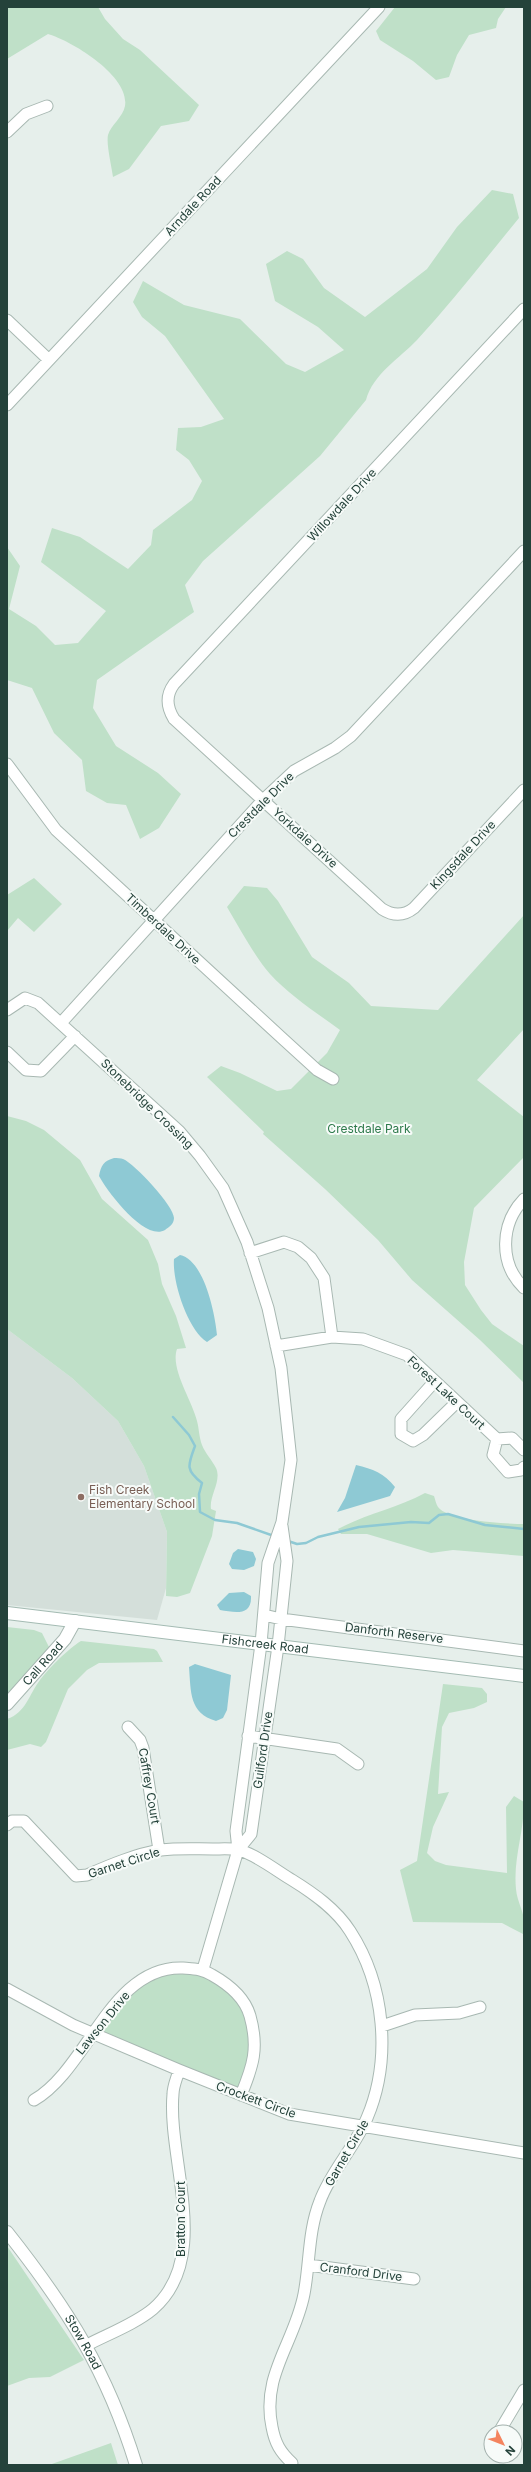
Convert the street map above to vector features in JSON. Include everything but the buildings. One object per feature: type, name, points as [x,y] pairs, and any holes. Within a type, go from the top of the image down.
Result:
[{"type":"main road","name":"Fishcreek Road","points":[[7,1613],[524,1676]]},
{"type":"main road","name":"Call Road","points":[[7,1704],[65,1639],[75,1621]]},
{"type":"main road","name":"Stow Road","points":[[7,2232],[51,2289],[87,2345],[109,2391],[136,2465]]},
{"type":"street","name":"Arndale Road","points":[[7,405],[379,7]]},
{"type":"street","points":[[7,132],[26,114],[47,106]]},
{"type":"street","name":"Willowdale Drive","points":[[168,704],[169,692],[174,684],[524,310]]},
{"type":"street","points":[[7,320],[49,360]]},
{"type":"street","name":"Crestdale Drive","points":[[61,1023],[263,800],[294,771],[335,748],[351,736],[524,551]]},
{"type":"street","name":"Yorkdale Drive","points":[[168,704],[174,719],[382,909],[398,914]]},
{"type":"street","name":"Timberdale Drive","points":[[7,764],[56,830],[317,1070],[333,1079]]},
{"type":"street","name":"Kingsdale Drive","points":[[398,914],[414,908],[524,790]]},
{"type":"street","name":"Stonebridge Crossing","points":[[7,1010],[25,998],[38,1002],[179,1131],[200,1156],[223,1188],[250,1253],[268,1308],[282,1376],[291,1460],[281,1529],[280,1544],[287,1561],[278,1646]]},
{"type":"street","points":[[7,1052],[26,1070],[42,1072],[75,1036]]},
{"type":"street","points":[[524,1199],[508,1225],[505,1243],[509,1265],[516,1279],[524,1288]]},
{"type":"street","points":[[250,1253],[284,1242],[298,1247],[312,1258],[324,1278],[332,1337]]},
{"type":"street","name":"Forest Lake Court","points":[[276,1346],[332,1337],[363,1339],[407,1355],[497,1439]]},
{"type":"street","points":[[435,1381],[401,1419],[401,1434],[412,1442],[423,1435],[457,1402]]},
{"type":"street","points":[[524,1450],[512,1438],[497,1439],[493,1455],[508,1472],[521,1470],[524,1467]]},
{"type":"street","name":"Stonebridge Crossing","points":[[261,1644],[268,1563],[280,1544]]},
{"type":"street","name":"Danforth Reserve","points":[[264,1614],[281,1620],[524,1651]]},
{"type":"street","name":"Guilford Drive","points":[[238,1850],[236,1832],[261,1644]]},
{"type":"street","name":"Guilford Drive","points":[[202,1969],[238,1850],[251,1834],[278,1646]]},
{"type":"street","name":"Caffrey Court","points":[[128,1727],[140,1740],[143,1748],[159,1850]]},
{"type":"street","points":[[248,1736],[337,1749],[358,1764]]},
{"type":"street","name":"Garnet Circle","points":[[7,1825],[12,1821],[24,1821],[71,1873],[76,1876],[87,1875],[159,1850],[238,1850],[304,1887],[343,1922],[360,1951],[372,1979],[382,2026],[382,2056],[377,2090],[363,2127],[320,2199],[312,2226],[304,2296],[296,2321],[276,2366],[269,2397],[269,2414],[275,2442],[292,2463]]},
{"type":"street","name":"Lawson Drive","points":[[34,2100],[53,2086],[125,1994],[152,1973],[176,1968],[202,1969],[226,1983],[239,1996],[249,2013],[256,2048],[249,2076],[241,2096]]},
{"type":"street","name":"Crockett Circle","points":[[7,1989],[73,2025],[241,2096],[289,2114],[524,2153]]},
{"type":"street","points":[[382,2026],[416,2015],[459,2013],[480,2007]]},
{"type":"street","name":"Bratton Court","points":[[87,2345],[153,2309],[168,2294],[179,2271],[182,2251],[181,2178],[172,2121],[172,2100],[179,2070]]},
{"type":"street","name":"Cranford Drive","points":[[308,2265],[414,2279]]},
{"type":"street","points":[[503,2424],[524,2390]]},
{"type":"shaded area","name":"Fish Creek Elementary School","points":[[7,1329],[72,1378],[118,1421],[144,1466],[167,1532],[166,1588],[157,1620],[7,1605]]},
{"type":"green space","points":[[7,7],[98,7],[105,19],[123,39],[140,50],[199,105],[189,121],[161,126],[129,169],[113,177],[108,150],[108,135],[122,114],[125,106],[124,95],[118,83],[97,61],[71,44],[48,34],[7,59]]},
{"type":"green space","points":[[395,7],[506,7],[498,19],[496,28],[469,35],[457,55],[449,77],[436,80],[413,61],[380,40],[376,31]]},
{"type":"green space","points":[[492,190],[513,194],[519,218],[417,340],[381,374],[366,400],[320,456],[203,561],[185,585],[194,612],[97,680],[93,708],[116,746],[158,773],[181,794],[159,828],[140,839],[126,805],[107,803],[86,791],[82,760],[54,733],[32,688],[7,680],[7,547],[20,566],[9,609],[36,626],[55,645],[78,643],[106,611],[41,562],[52,528],[80,537],[128,569],[151,545],[153,530],[192,500],[202,481],[189,460],[176,450],[178,428],[201,427],[224,419],[165,336],[142,317],[133,302],[143,281],[184,305],[240,319],[286,364],[305,372],[344,350],[318,327],[275,301],[266,264],[287,251],[303,259],[324,288],[365,317],[427,269],[457,227]]},
{"type":"green space","points":[[34,878],[62,904],[34,932],[18,918],[7,931],[7,895]]},
{"type":"green space","name":"Crestdale Park","points":[[244,886],[267,888],[278,901],[312,957],[349,983],[371,1006],[438,1010],[524,915],[524,1029],[477,1080],[524,1117],[524,1157],[474,1208],[464,1262],[465,1285],[481,1310],[492,1324],[524,1346],[524,1383],[480,1340],[412,1280],[378,1240],[325,1189],[263,1134],[264,1132],[207,1077],[221,1066],[240,1073],[277,1091],[291,1089],[327,1053],[340,1030],[286,990],[270,974],[247,942],[227,907]]},
{"type":"green space","points":[[7,1116],[26,1121],[44,1130],[80,1160],[102,1199],[148,1240],[158,1264],[162,1284],[176,1316],[186,1348],[177,1349],[176,1366],[198,1424],[202,1445],[216,1468],[217,1473],[217,1483],[211,1504],[211,1509],[216,1511],[212,1536],[190,1593],[177,1597],[166,1596],[167,1532],[144,1466],[118,1421],[72,1378],[7,1329]]},
{"type":"green space","points":[[425,1493],[434,1496],[438,1507],[444,1512],[453,1516],[478,1521],[524,1524],[524,1556],[453,1550],[431,1553],[367,1534],[341,1534],[338,1529],[359,1519],[404,1503]]},
{"type":"green space","points":[[7,1627],[34,1630],[42,1633],[49,1647],[43,1659],[7,1698]]},
{"type":"green space","points":[[81,1641],[154,1649],[157,1651],[163,1662],[99,1663],[87,1670],[68,1689],[46,1742],[41,1747],[30,1744],[7,1750],[7,1719],[23,1708],[36,1685],[48,1670]]},
{"type":"green space","points":[[443,1684],[482,1688],[487,1694],[487,1702],[474,1708],[449,1713],[442,1727],[438,1794],[449,1792],[433,1827],[427,1853],[435,1861],[446,1865],[507,1873],[506,1807],[514,1796],[524,1802],[524,1813],[515,1878],[517,1895],[525,1923],[523,1934],[502,1923],[413,1922],[400,1870],[417,1861]]},
{"type":"green space","points":[[176,1968],[225,1983],[254,2030],[241,2095],[94,2034],[125,1994]]},
{"type":"green space","points":[[7,2246],[84,2360],[50,2377],[29,2378],[7,2386]]},
{"type":"green space","points":[[111,2443],[118,2465],[49,2465]]},
{"type":"water","points":[[114,1158],[120,1158],[129,1162],[153,1186],[168,1204],[174,1220],[165,1230],[157,1232],[147,1229],[137,1222],[118,1203],[103,1183],[99,1176],[101,1169],[104,1164]]},
{"type":"water","points":[[180,1255],[188,1259],[196,1267],[202,1277],[211,1301],[217,1335],[207,1342],[200,1336],[194,1327],[183,1305],[174,1269],[174,1259]]},
{"type":"water","points":[[356,1465],[378,1472],[387,1478],[395,1487],[390,1496],[337,1512],[345,1498]]},
{"type":"water","points":[[238,1549],[253,1552],[256,1559],[254,1566],[244,1570],[232,1569],[229,1564],[233,1553]]},
{"type":"water","points":[[244,1592],[251,1596],[251,1603],[245,1610],[236,1612],[220,1610],[217,1605],[229,1593]]},
{"type":"water","points":[[195,1664],[231,1675],[227,1710],[223,1718],[216,1721],[201,1713],[196,1707],[191,1693],[189,1667]]},
{"type":"waterway","points":[[173,1417],[189,1435],[195,1446],[191,1458],[190,1471],[202,1483],[199,1494],[200,1512],[215,1520],[237,1523],[274,1536]]},
{"type":"waterway","points":[[288,1541],[297,1544],[306,1543],[318,1537],[359,1527],[411,1522],[429,1523],[439,1515],[448,1514],[485,1525],[524,1529]]},
{"type":"place","name":"Fish Creek Elementary School","points":[[81,1497]]}]
